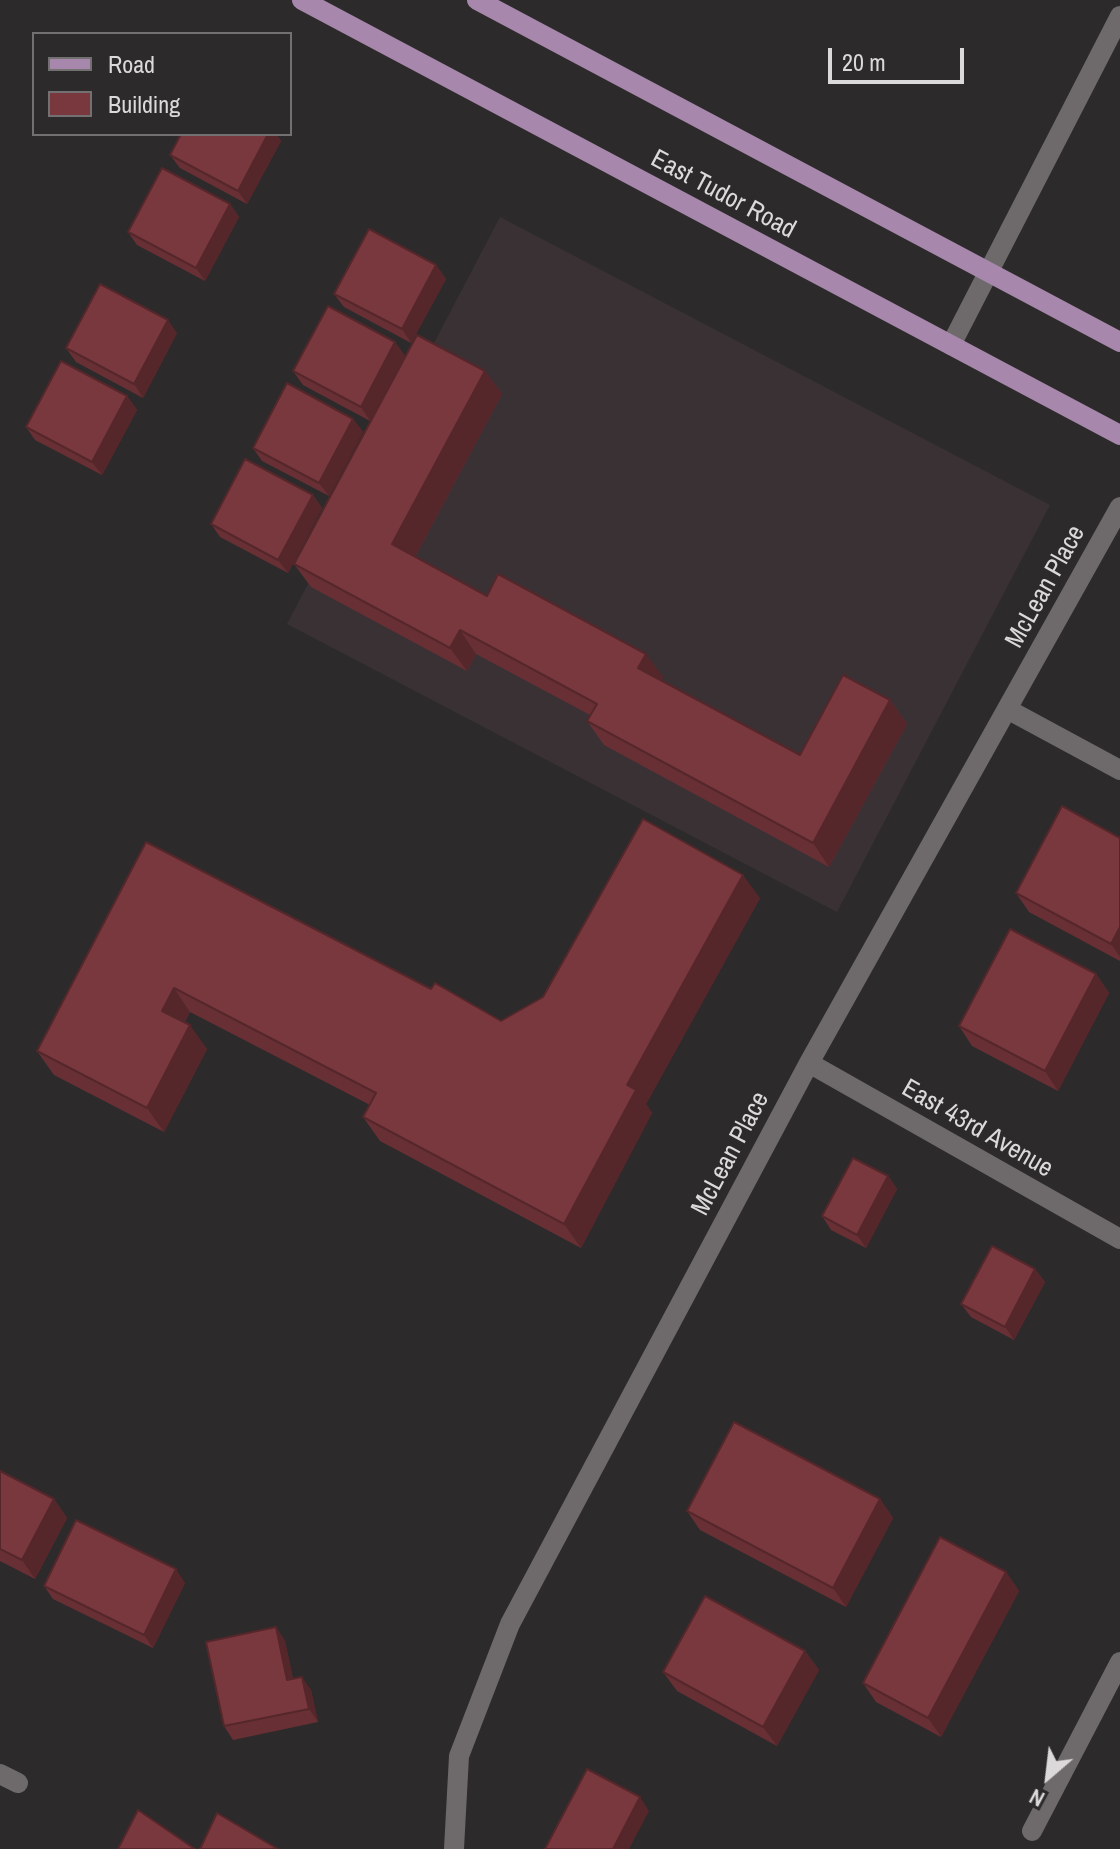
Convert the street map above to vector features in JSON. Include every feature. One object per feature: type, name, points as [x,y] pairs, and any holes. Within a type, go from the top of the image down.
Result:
[{"type":"main road","name":"East Tudor Road","points":[[302,0],[1120,435]]},
{"type":"main road","points":[[477,0],[1120,342]]},
{"type":"street","points":[[951,345],[990,273],[1017,210],[1120,16]]},
{"type":"street","name":"McLean Place","points":[[454,1849],[459,1756],[510,1624],[809,1063],[1120,507]]},
{"type":"street","points":[[1007,709],[1120,770]]},
{"type":"street","name":"East 43rd Avenue","points":[[809,1063],[1120,1239]]},
{"type":"street","points":[[1032,1831],[1120,1662]]},
{"type":"shaded area","points":[[500,217],[1050,505],[837,912],[287,624]]},
{"type":"building","points":[[180,136],[267,136],[238,191],[170,155]]},
{"type":"building","points":[[162,168],[230,204],[196,268],[128,232]]},
{"type":"building","points":[[369,229],[436,265],[402,329],[334,294]]},
{"type":"building","points":[[100,284],[168,320],[134,384],[66,348]]},
{"type":"building","points":[[328,306],[395,342],[361,407],[293,371]]},
{"type":"building","points":[[417,335],[485,371],[392,544],[487,596],[498,574],[646,654],[638,668],[800,755],[843,675],[890,700],[813,843],[587,721],[597,704],[460,630],[450,648],[294,564]]},
{"type":"building","points":[[61,361],[127,396],[92,462],[26,427]]},
{"type":"building","points":[[287,383],[353,419],[319,483],[253,448]]},
{"type":"building","points":[[245,459],[313,495],[278,560],[211,524]]},
{"type":"building","points":[[1062,806],[1120,838],[1120,927],[1111,944],[1016,893]]},
{"type":"building","points":[[643,819],[743,875],[627,1085],[636,1090],[564,1224],[363,1117],[376,1093],[174,988],[162,1011],[190,1025],[147,1108],[37,1051],[146,842],[431,989],[435,983],[501,1021],[543,997]]},
{"type":"building","points":[[1010,929],[1096,974],[1045,1071],[959,1026]]},
{"type":"building","points":[[853,1158],[888,1176],[857,1235],[822,1216]]},
{"type":"building","points":[[992,1246],[1035,1269],[1005,1327],[961,1304]]},
{"type":"building","points":[[734,1422],[880,1499],[833,1588],[687,1511]]},
{"type":"building","points":[[0,1471],[54,1499],[22,1560],[0,1549]]},
{"type":"building","points":[[76,1520],[176,1569],[144,1635],[44,1586]]},
{"type":"building","points":[[940,1537],[1006,1572],[928,1718],[863,1683]]},
{"type":"building","points":[[705,1596],[805,1651],[763,1727],[663,1672]]},
{"type":"building","points":[[276,1627],[287,1680],[302,1677],[309,1709],[224,1726],[206,1642]]},
{"type":"building","points":[[587,1769],[640,1797],[613,1849],[545,1849]]},
{"type":"building","points":[[138,1810],[195,1849],[118,1849]]},
{"type":"building","points":[[217,1813],[278,1849],[200,1849]]}]
